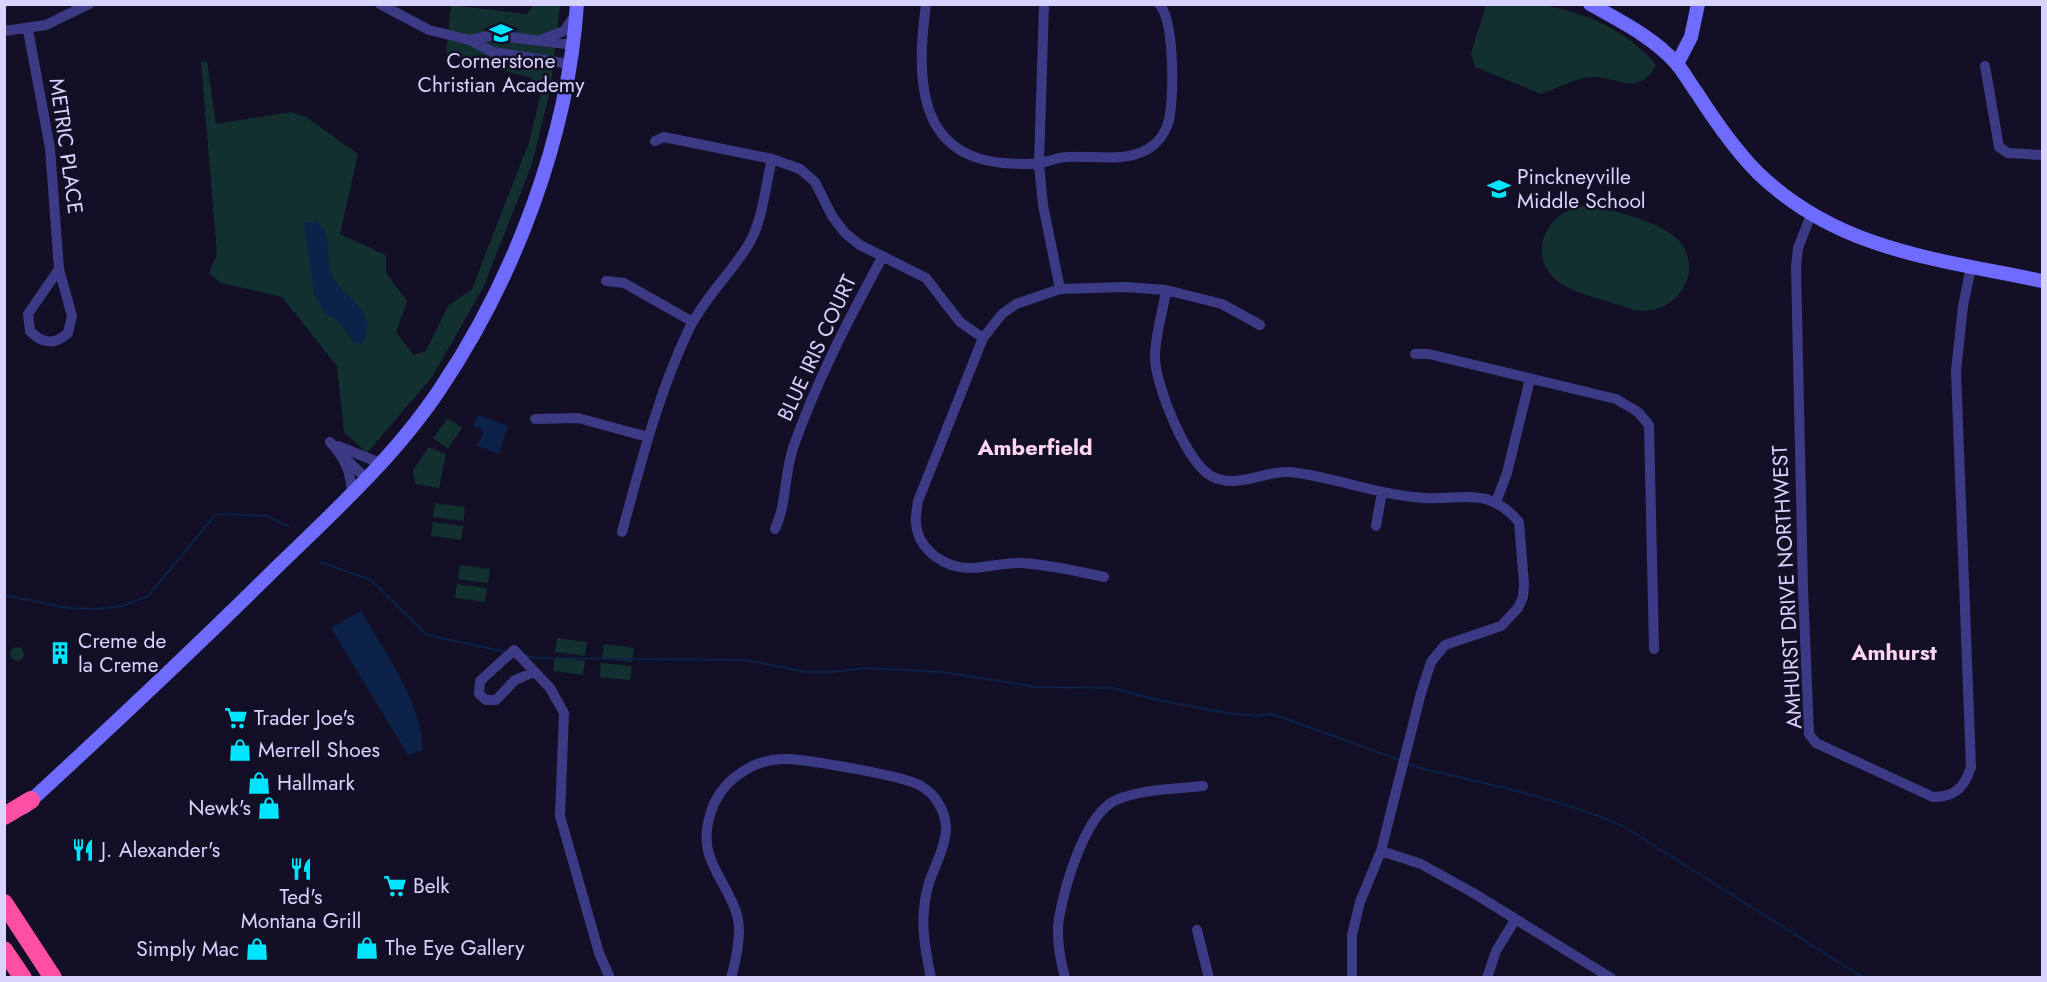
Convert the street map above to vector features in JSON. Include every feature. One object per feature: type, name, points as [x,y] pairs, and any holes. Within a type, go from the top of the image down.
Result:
[{"type":"highway","points":[[4,816],[31,800]]},
{"type":"highway","points":[[4,903],[53,978]]},
{"type":"highway","points":[[4,950],[22,978]]},
{"type":"street","points":[[4,31],[28,30],[46,25],[89,4]]},
{"type":"street","points":[[380,4],[429,30],[470,40],[493,52],[570,64]]},
{"type":"street","points":[[926,4],[921,83],[934,126],[956,146],[979,158],[1004,163],[1038,164],[1064,157],[1122,156],[1146,150],[1164,133],[1172,97],[1172,71],[1169,33],[1160,4]]},
{"type":"street","points":[[1044,4],[1038,164],[1060,289]]},
{"type":"street","points":[[1590,4],[1631,27],[1677,64],[1725,135],[1758,173],[1811,215],[1832,227],[1878,245],[2043,281]]},
{"type":"street","points":[[1677,64],[1691,37],[1698,4]]},
{"type":"street","points":[[539,40],[564,31],[577,8]]},
{"type":"street","points":[[4,825],[192,650],[352,494],[439,391],[477,328],[512,257],[553,146],[574,45],[577,8]]},
{"type":"street","name":"METRIC PLACE","points":[[28,30],[50,148],[59,269],[72,316],[72,325],[61,339],[44,341],[30,331],[28,314],[59,269]]},
{"type":"street","points":[[470,40],[493,34],[574,45]]},
{"type":"street","points":[[1985,66],[1999,147],[2008,153],[2043,155]]},
{"type":"street","points":[[655,141],[664,137],[772,159],[800,169],[815,182],[832,216],[845,233],[860,245],[926,278],[960,322],[983,338]]},
{"type":"street","points":[[622,532],[648,437],[669,377],[693,322],[752,237],[772,159]]},
{"type":"street","name":"AMHURST DRIVE NORTHWEST","points":[[1811,215],[1798,248],[1796,267],[1803,588],[1809,734],[1816,743],[1933,797],[1953,794],[1960,788],[1971,767],[1956,371],[1963,306],[1971,267]]},
{"type":"street","name":"BLUE IRIS COURT","points":[[775,529],[783,513],[791,452],[810,400],[883,256]]},
{"type":"street","points":[[606,281],[624,283],[693,322]]},
{"type":"street","points":[[1104,577],[1020,563],[958,567],[946,564],[936,557],[926,548],[919,536],[916,523],[918,501],[983,338],[1002,315],[1016,304],[1060,289],[1126,287],[1166,290],[1222,304],[1260,325]]},
{"type":"street","points":[[1166,290],[1155,358],[1159,384],[1191,453],[1201,468],[1214,477],[1246,480],[1287,472],[1382,492],[1424,498],[1479,496],[1496,501],[1519,522],[1523,547],[1523,597],[1510,619],[1501,626],[1445,645],[1431,662],[1381,852],[1360,902],[1354,924],[1352,978]]},
{"type":"street","points":[[1415,354],[1429,354],[1617,399],[1638,412],[1649,425],[1654,649]]},
{"type":"street","points":[[1496,501],[1507,473],[1530,379]]},
{"type":"street","points":[[535,419],[578,418],[648,437]]},
{"type":"street","points":[[366,478],[330,442],[380,463]]},
{"type":"street","points":[[344,457],[351,479],[352,494]]},
{"type":"street","points":[[1376,526],[1382,492]]},
{"type":"street","points":[[534,672],[515,680],[496,700],[486,700],[479,694],[480,681],[514,650],[534,672],[558,699],[564,713],[565,754],[560,779],[560,816],[599,953],[610,978]]},
{"type":"street","points":[[731,978],[738,929],[737,917],[710,859],[707,830],[711,811],[727,784],[741,772],[774,758],[799,760],[914,782],[931,794],[940,806],[945,818],[945,838],[928,886],[923,922],[923,944],[931,978]]},
{"type":"street","points":[[1065,978],[1059,943],[1059,919],[1086,830],[1094,817],[1116,800],[1203,786]]},
{"type":"street","points":[[1381,852],[1421,864],[1611,978]]},
{"type":"street","points":[[1487,978],[1496,951],[1515,920]]},
{"type":"street","points":[[1197,930],[1209,978]]},
{"type":"green space","points":[[1535,4],[1590,18],[1633,42],[1656,65],[1642,81],[1627,83],[1590,77],[1541,94],[1475,67],[1471,53],[1486,5]]},
{"type":"green space","points":[[451,5],[527,14],[533,5],[560,5],[550,91],[532,164],[483,288],[432,377],[367,453],[344,432],[337,366],[282,297],[221,283],[209,273],[217,254],[201,62],[207,61],[216,124],[291,112],[306,117],[358,154],[340,234],[386,255],[386,273],[407,301],[396,332],[414,355],[426,351],[448,306],[472,289],[529,142],[542,89],[531,78],[446,55]]},
{"type":"green space","points":[[1593,205],[1647,221],[1674,236],[1685,249],[1689,263],[1688,277],[1682,290],[1672,301],[1659,308],[1644,311],[1627,308],[1570,289],[1551,274],[1544,262],[1542,249],[1545,236],[1552,224],[1562,214],[1576,207]]},
{"type":"green space","points":[[448,418],[462,428],[448,449],[433,438]]},
{"type":"green space","points":[[429,447],[446,454],[439,488],[415,484],[413,470]]},
{"type":"green space","points":[[435,503],[465,507],[464,521],[433,517]]},
{"type":"green space","points":[[433,522],[463,526],[461,540],[431,536]]},
{"type":"green space","points":[[460,565],[490,569],[488,583],[458,579]]},
{"type":"green space","points":[[457,584],[487,588],[485,602],[455,598]]},
{"type":"green space","points":[[557,638],[587,642],[585,656],[555,652]]},
{"type":"green space","points":[[604,644],[634,648],[632,662],[602,658]]},
{"type":"green space","points":[[14,647],[20,647],[24,654],[20,661],[14,661],[10,657],[10,651]]},
{"type":"green space","points":[[555,657],[585,661],[583,675],[553,671]]},
{"type":"green space","points":[[601,663],[632,666],[630,680],[600,677]]},
{"type":"water","points":[[318,221],[323,228],[327,242],[329,265],[334,279],[364,314],[367,323],[362,344],[353,341],[338,321],[323,312],[314,294],[304,223]]},
{"type":"water","points":[[478,415],[508,426],[499,454],[477,446],[484,431],[473,426]]},
{"type":"water","points":[[361,611],[410,698],[422,734],[422,750],[408,755],[331,628]]},
{"type":"waterway","points":[[4,595],[68,608],[96,609],[123,606],[148,596],[216,514],[267,516],[289,527]]},
{"type":"waterway","points":[[320,562],[371,580],[427,635],[506,652]]},
{"type":"waterway","points":[[526,656],[745,660],[807,672],[867,668],[942,672],[1037,687],[1113,688],[1153,699],[1226,713],[1257,716],[1272,714],[1400,760]]},
{"type":"waterway","points":[[1408,764],[1510,789],[1623,826],[1864,978]]},
{"type":"place","name":"Cornerstone Christian Academy","points":[[501,33]]},
{"type":"place","name":"Pinckneyville Middle School","points":[[1499,189]]},
{"type":"place","name":"Creme de la Creme","points":[[60,653]]},
{"type":"place","name":"Trader Joe's","points":[[236,718]]},
{"type":"place","name":"Merrell Shoes","points":[[240,750]]},
{"type":"place","name":"Hallmark","points":[[259,783]]},
{"type":"place","name":"Newk's","points":[[269,808]]},
{"type":"place","name":"J. Alexander's","points":[[83,850]]},
{"type":"place","name":"Ted's Montana Grill","points":[[301,869]]},
{"type":"place","name":"Belk","points":[[395,886]]},
{"type":"place","name":"The Eye Gallery","points":[[367,948]]},
{"type":"place","name":"Simply Mac","points":[[257,949]]},
{"type":"district","name":"Amberfield","points":[[1035,447]]},
{"type":"district","name":"Amhurst","points":[[1894,652]]}]
